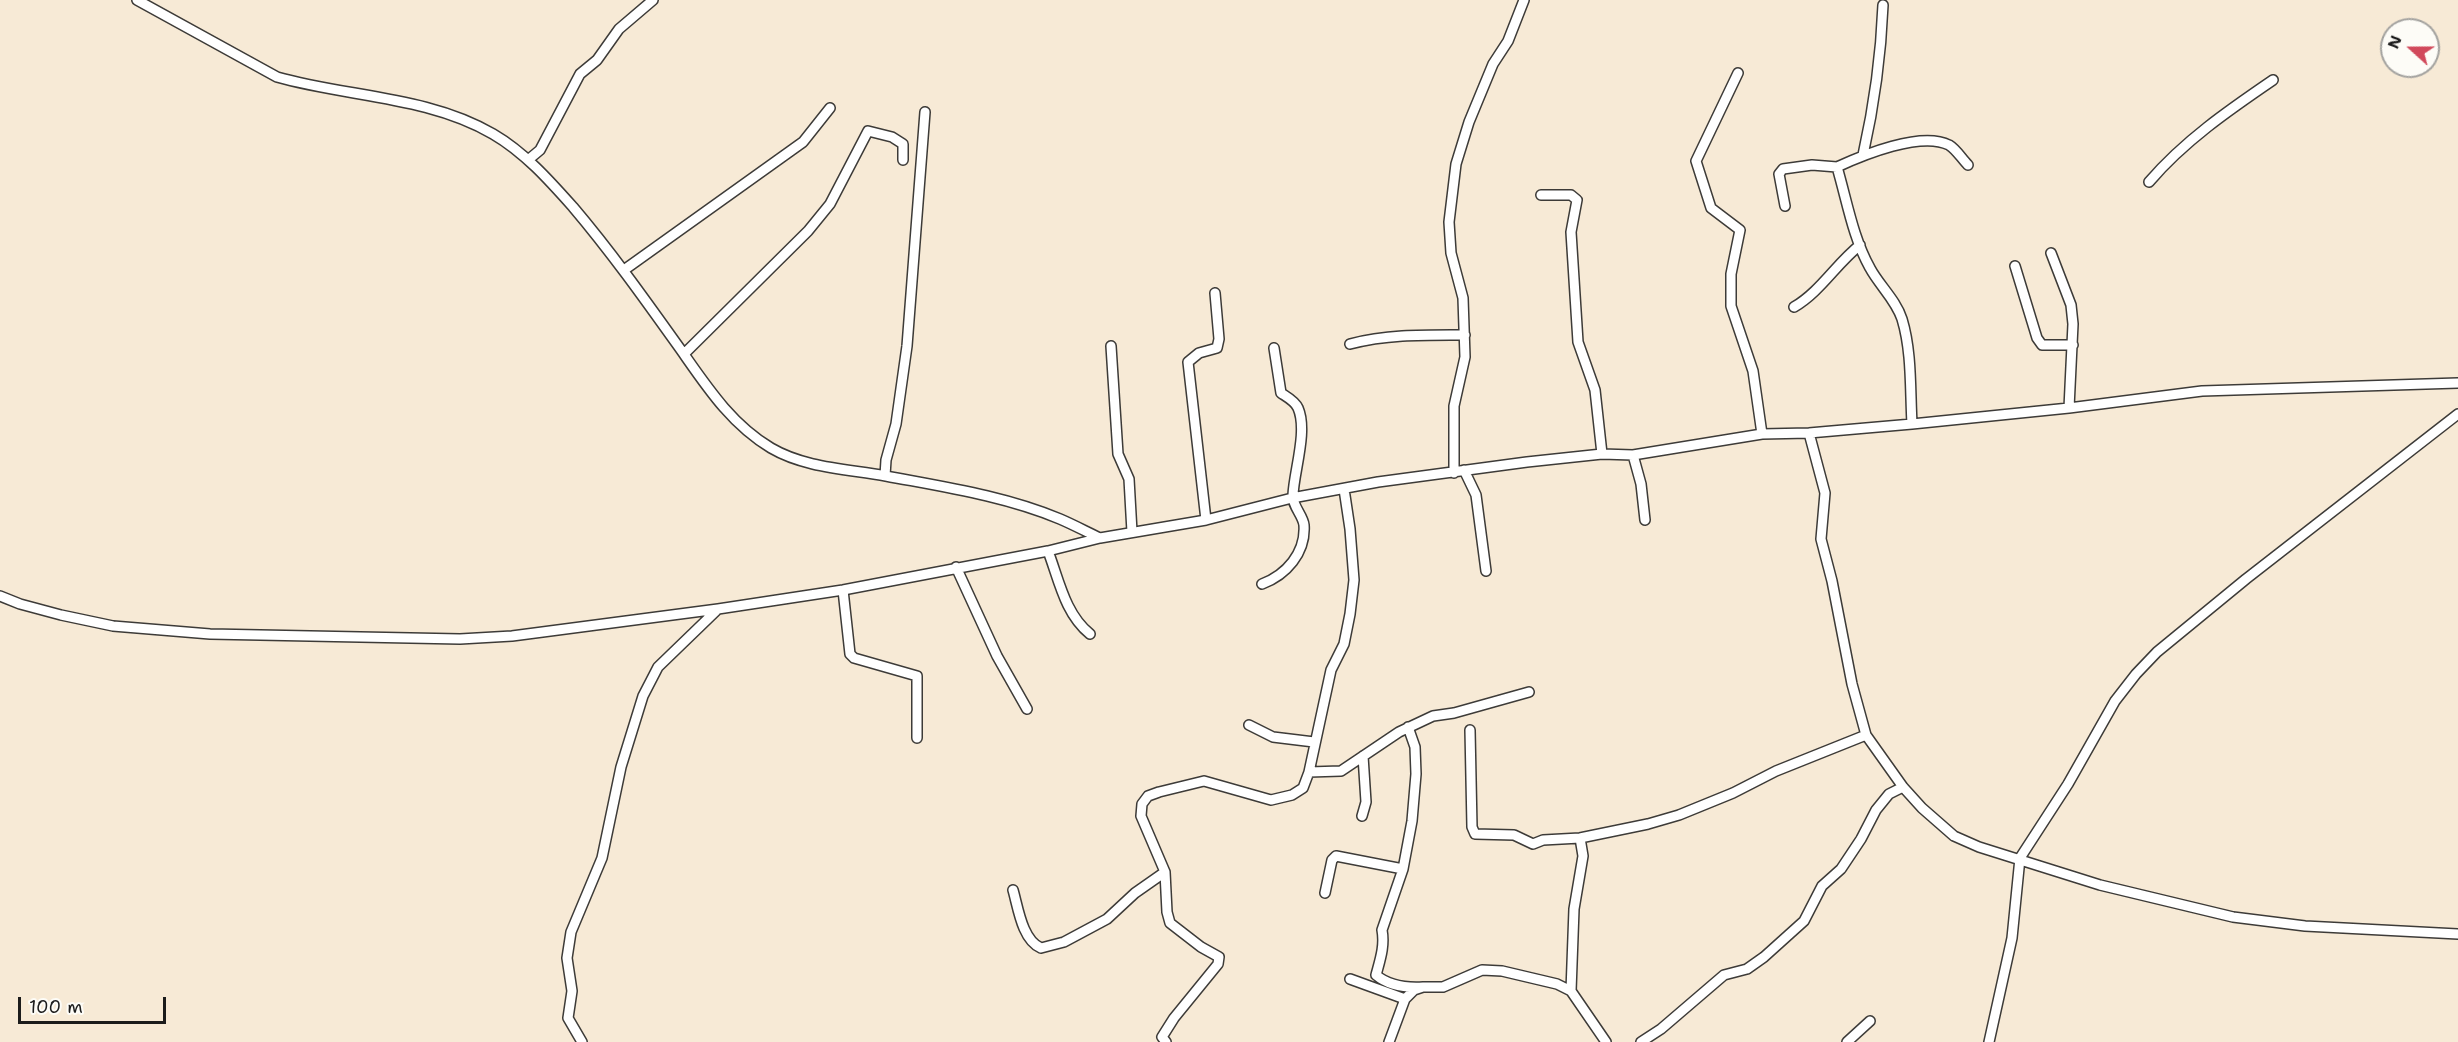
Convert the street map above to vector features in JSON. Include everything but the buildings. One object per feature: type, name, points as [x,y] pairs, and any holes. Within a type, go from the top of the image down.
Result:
[{"type":"street","points":[[137,0],[277,77],[426,108],[472,122],[496,135],[528,160],[556,188],[609,249],[684,354],[740,427],[773,449],[805,462],[999,499],[1059,518],[1100,538]]},
{"type":"street","points":[[528,160],[540,150],[580,74],[597,60],[620,29],[653,0]]},
{"type":"street","points":[[1454,473],[1454,405],[1465,357],[1463,298],[1451,253],[1449,222],[1456,164],[1469,122],[1490,74],[1508,41],[1524,0]]},
{"type":"street","points":[[1863,155],[1874,102],[1883,5]]},
{"type":"street","points":[[1738,73],[1696,161],[1712,208],[1740,230],[1731,274],[1731,306],[1753,371],[1762,434]]},
{"type":"street","points":[[2150,182],[2168,159],[2199,133],[2273,80]]},
{"type":"street","points":[[624,270],[803,142],[830,108]]},
{"type":"street","points":[[885,476],[886,460],[896,424],[907,346],[925,112]]},
{"type":"street","points":[[684,354],[808,231],[830,204],[868,131],[892,137],[903,144],[903,160]]},
{"type":"street","points":[[1785,206],[1779,174],[1783,169],[1812,165],[1837,168],[1863,155],[1899,144],[1937,142],[1950,146],[1968,165]]},
{"type":"street","points":[[1837,168],[1870,269],[1900,315],[1905,331],[1909,357],[1912,424]]},
{"type":"street","points":[[1541,195],[1571,195],[1577,200],[1571,242],[1578,342],[1595,390],[1602,454]]},
{"type":"street","points":[[1794,307],[1807,300],[1846,255],[1860,244]]},
{"type":"street","points":[[2051,253],[2071,305],[2073,345],[2069,408]]},
{"type":"street","points":[[2015,266],[2037,338],[2042,345],[2073,345]]},
{"type":"street","points":[[1206,520],[1188,362],[1199,352],[1217,348],[1219,339],[1215,292]]},
{"type":"street","points":[[1350,345],[1368,340],[1413,335],[1465,335]]},
{"type":"street","points":[[1111,346],[1118,454],[1129,479],[1132,532]]},
{"type":"street","points":[[1262,584],[1281,576],[1299,550],[1304,524],[1292,498],[1301,427],[1298,408],[1293,401],[1281,393],[1274,348]]},
{"type":"street","points":[[0,596],[40,609],[113,626],[210,634],[460,639],[512,636],[843,590],[1048,551],[1100,538],[1206,520],[1292,498],[1378,482],[1464,470],[1602,454],[1633,455],[1762,434],[1809,433],[1912,424],[2069,408],[2202,391],[2458,383]]},
{"type":"street","points":[[1989,1042],[2012,938],[2020,858],[2068,784],[2115,701],[2157,652],[2246,579],[2458,414]]},
{"type":"street","points":[[1809,433],[1825,493],[1821,539],[1832,581],[1852,684],[1866,735],[1903,787],[1922,808],[1954,836],[2100,885],[2233,917],[2305,926],[2458,934]]},
{"type":"street","points":[[1633,455],[1641,484],[1645,520]]},
{"type":"street","points":[[1464,470],[1476,495],[1486,571]]},
{"type":"street","points":[[1162,1040],[1174,1018],[1218,964],[1219,957],[1201,947],[1170,923],[1167,912],[1165,872],[1141,816],[1142,804],[1148,796],[1204,781],[1271,800],[1292,795],[1303,788],[1309,772],[1331,670],[1344,644],[1350,614],[1354,580],[1344,489]]},
{"type":"street","points":[[1048,551],[1067,605],[1081,627],[1090,634]]},
{"type":"street","points":[[956,567],[998,656],[1027,709]]},
{"type":"street","points":[[843,590],[850,654],[854,658],[917,676],[917,738]]},
{"type":"street","points":[[582,1042],[568,1018],[572,991],[567,958],[571,932],[602,858],[621,767],[643,696],[658,667],[718,609]]},
{"type":"street","points":[[1309,772],[1341,771],[1408,727],[1433,716],[1454,713],[1529,692]]},
{"type":"street","points":[[1249,725],[1273,737],[1314,742]]},
{"type":"street","points":[[1408,727],[1415,747],[1416,774],[1412,821],[1403,869],[1382,930],[1384,939],[1376,975],[1382,980],[1404,988],[1443,987],[1482,970],[1502,971],[1557,984],[1571,991],[1606,1042]]},
{"type":"street","points":[[1470,730],[1472,827],[1475,834],[1514,835],[1533,844],[1543,840],[1580,837],[1648,824],[1689,811],[1734,793],[1776,771],[1866,735]]},
{"type":"street","points":[[1362,816],[1366,802],[1363,756]]},
{"type":"street","points":[[1641,1042],[1660,1029],[1724,975],[1747,969],[1764,957],[1804,921],[1822,886],[1841,869],[1861,839],[1876,810],[1889,794],[1903,787]]},
{"type":"street","points":[[1571,991],[1574,909],[1583,856],[1580,837]]},
{"type":"street","points":[[1325,893],[1332,860],[1336,856],[1403,869]]},
{"type":"street","points":[[1013,890],[1032,943],[1041,948],[1065,942],[1107,920],[1135,893],[1165,872]]},
{"type":"street","points":[[1350,980],[1405,999]]},
{"type":"street","points":[[1389,1042],[1405,999],[1414,990],[1423,987]]},
{"type":"street","points":[[1847,1042],[1870,1022]]}]
